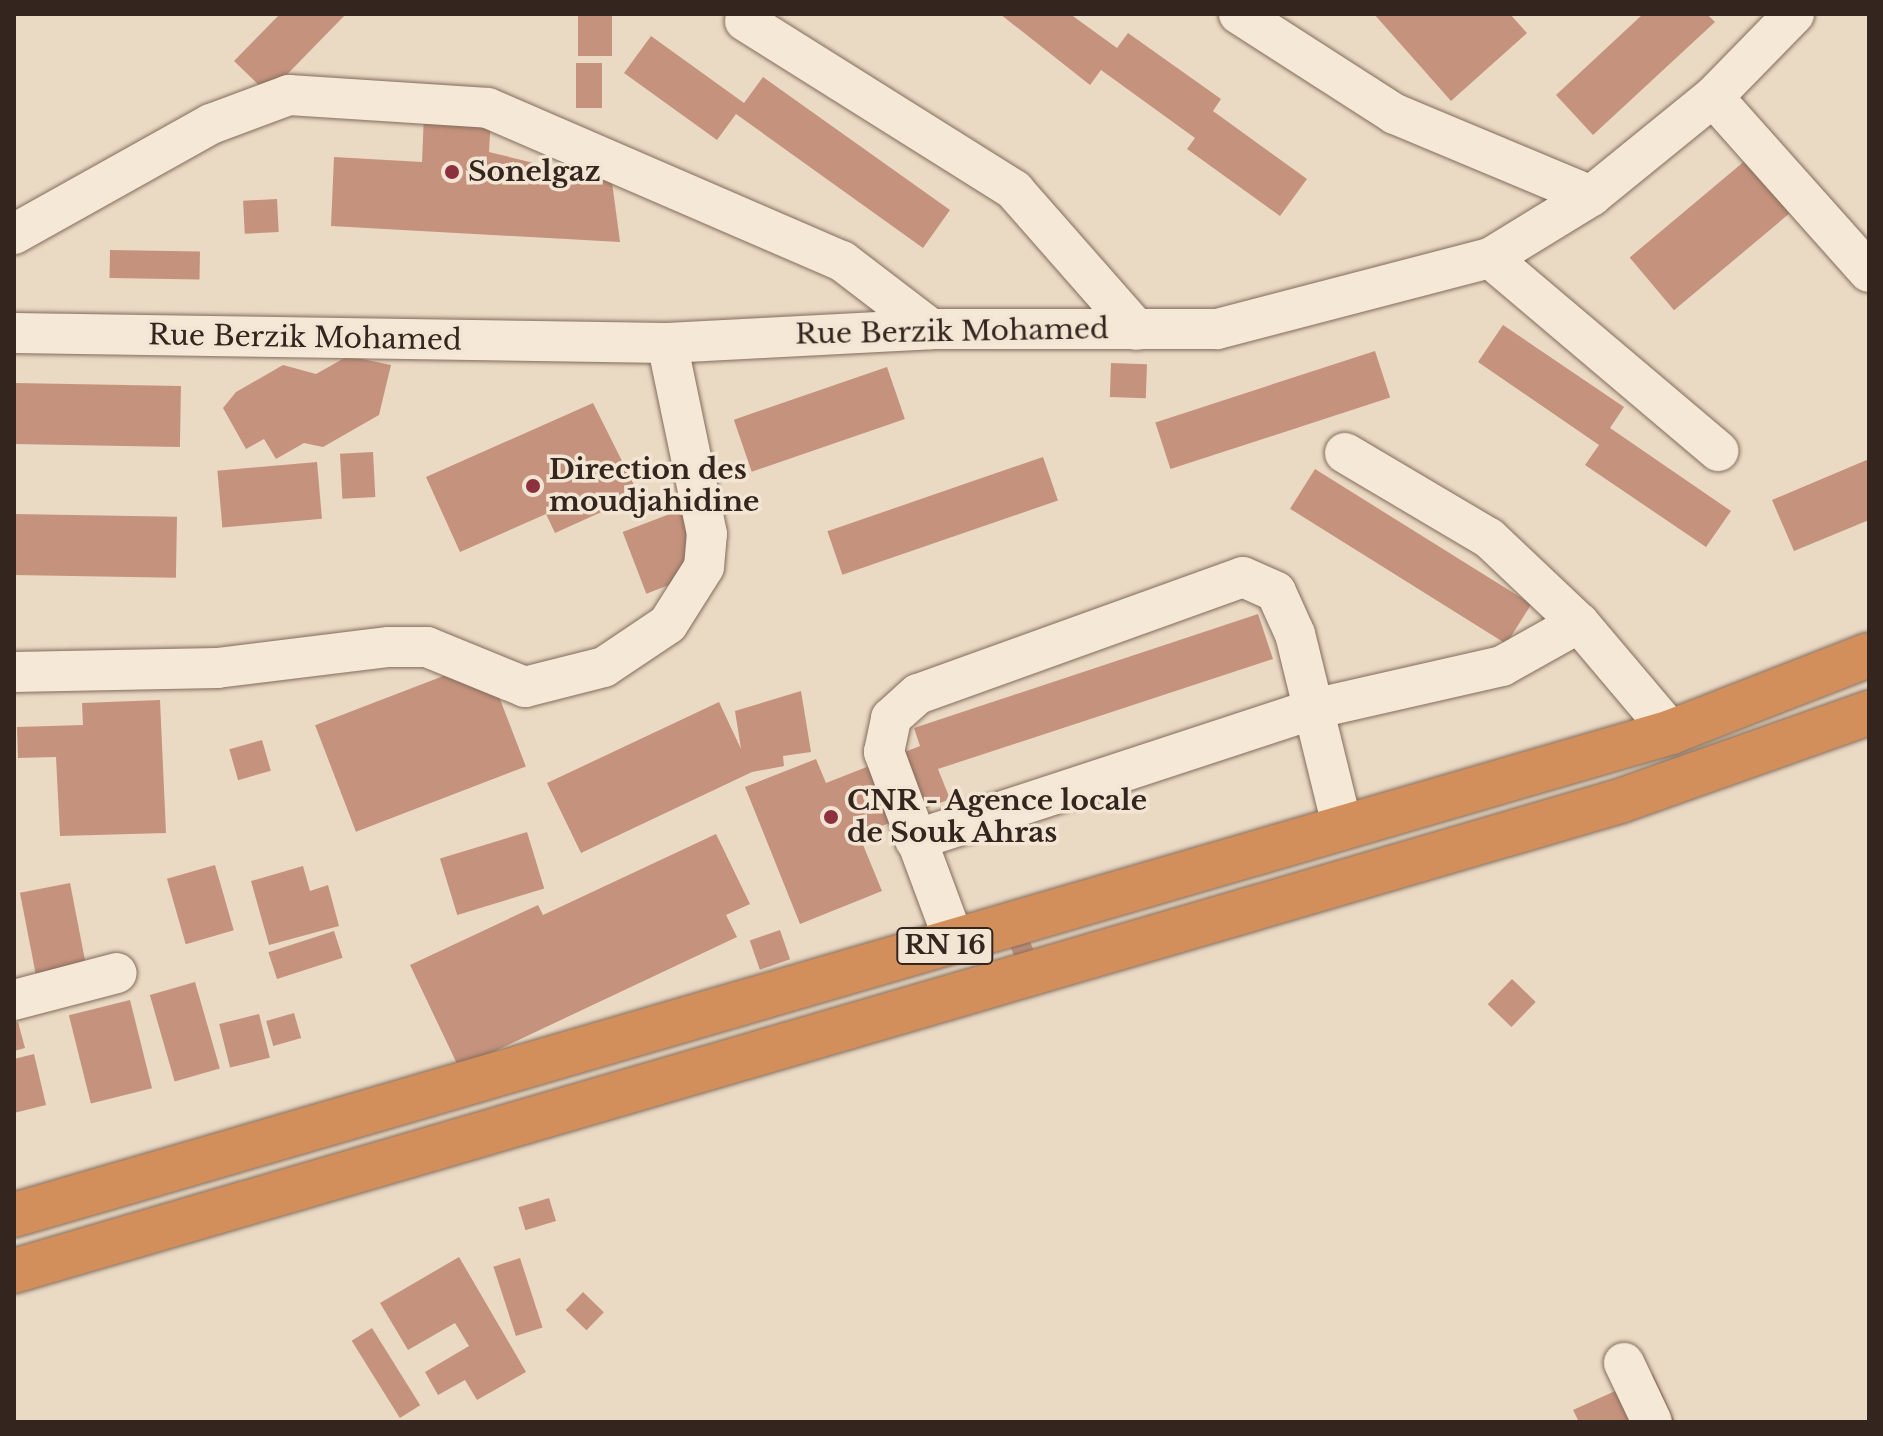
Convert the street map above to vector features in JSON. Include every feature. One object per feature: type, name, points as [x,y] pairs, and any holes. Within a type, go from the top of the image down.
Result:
[{"type":"highway","name":"RN 16","points":[[14,1215],[830,973],[955,943],[1671,732],[1869,655]]},
{"type":"highway","name":"RN 16","points":[[14,1271],[1620,801],[1869,713]]},
{"type":"street","points":[[1239,14],[1395,114],[1591,196]]},
{"type":"street","name":"Rue Berzik Mohamed","points":[[14,333],[667,343],[931,329],[1217,329],[1490,258],[1591,196],[1713,97],[1794,14]]},
{"type":"street","points":[[745,21],[1014,190],[1137,330]]},
{"type":"street","points":[[14,234],[250,105],[289,95],[340,95],[488,108],[842,261],[931,329]]},
{"type":"street","points":[[1713,97],[1869,272]]},
{"type":"street","points":[[1490,258],[1718,451]]},
{"type":"street","points":[[14,672],[217,668],[389,647],[427,647],[525,687],[604,667],[668,624],[704,567],[707,534],[667,343]]},
{"type":"street","points":[[1345,453],[1489,538],[1579,623],[1671,732]]},
{"type":"street","points":[[955,943],[884,752],[884,731],[903,705],[1209,588],[1255,578],[1276,592],[1313,709],[1343,829]]},
{"type":"street","points":[[915,840],[1313,709],[1445,684],[1502,666],[1579,623]]},
{"type":"street","points":[[14,1000],[117,973]]},
{"type":"street","points":[[1624,1363],[1652,1422]]},
{"type":"building","points":[[280,14],[346,14],[268,94],[234,61]]},
{"type":"building","points":[[578,14],[612,14],[612,56],[578,56]]},
{"type":"building","points":[[1000,14],[1070,14],[1117,48],[1128,33],[1221,99],[1213,111],[1307,179],[1280,216],[1187,149],[1195,138],[1101,70],[1090,85]]},
{"type":"building","points":[[1374,14],[1510,14],[1527,33],[1451,101]]},
{"type":"building","points":[[1643,14],[1707,14],[1715,22],[1593,135],[1556,95]]},
{"type":"building","points":[[651,36],[744,103],[763,77],[950,210],[923,248],[736,114],[717,140],[624,73]]},
{"type":"building","points":[[576,63],[602,63],[602,108],[576,108]]},
{"type":"building","name":"Sonelgaz","points":[[424,113],[491,116],[489,152],[612,182],[620,242],[331,226],[334,157],[422,162]]},
{"type":"building","points":[[1753,154],[1797,207],[1674,310],[1630,257]]},
{"type":"building","points":[[277,199],[279,232],[245,234],[243,201]]},
{"type":"building","points":[[110,250],[200,252],[199,280],[110,278]]},
{"type":"building","points":[[1503,325],[1624,407],[1610,428],[1731,511],[1706,547],[1585,465],[1599,445],[1478,362]]},
{"type":"building","points":[[1375,351],[1390,398],[1170,469],[1155,422]]},
{"type":"building","points":[[348,356],[391,365],[379,415],[323,447],[304,443],[276,459],[264,439],[246,449],[223,408],[236,392],[283,365],[316,374]]},
{"type":"building","points":[[1111,363],[1147,364],[1146,398],[1110,397]]},
{"type":"building","points":[[887,367],[905,419],[752,472],[734,420]]},
{"type":"building","points":[[14,383],[181,386],[180,447],[14,444]]},
{"type":"building","name":"Direction des moudjahidine","points":[[593,403],[639,495],[555,533],[546,514],[460,552],[426,477]]},
{"type":"building","points":[[373,452],[375,497],[342,499],[340,454]]},
{"type":"building","points":[[1043,457],[1058,500],[842,575],[827,531]]},
{"type":"building","points":[[1869,459],[1869,520],[1794,551],[1772,500]]},
{"type":"building","points":[[317,462],[322,519],[222,527],[217,471]]},
{"type":"building","points":[[1315,469],[1531,604],[1506,644],[1290,509]]},
{"type":"building","points":[[688,507],[712,569],[646,594],[623,532]]},
{"type":"building","points":[[14,514],[177,517],[176,578],[14,575]]},
{"type":"building","points":[[1258,614],[1273,659],[938,769],[950,799],[859,835],[882,891],[800,924],[745,787],[816,759],[826,783],[920,746],[914,728]]},
{"type":"building","points":[[485,660],[526,766],[356,832],[315,725]]},
{"type":"building","points":[[801,691],[811,752],[783,756],[784,766],[752,772],[581,853],[547,783],[719,702],[741,749],[735,711]]},
{"type":"building","points":[[160,700],[166,833],[60,836],[56,757],[18,758],[17,727],[83,725],[82,703]]},
{"type":"building","points":[[262,740],[271,771],[238,780],[229,749]]},
{"type":"building","points":[[527,832],[544,888],[457,915],[440,859]]},
{"type":"building","points":[[716,834],[750,904],[726,915],[737,937],[459,1068],[410,965],[538,905],[543,915]]},
{"type":"building","points":[[215,865],[234,930],[186,944],[167,879]]},
{"type":"building","points":[[303,866],[310,891],[328,885],[339,926],[269,945],[251,881]]},
{"type":"building","points":[[70,883],[89,978],[38,988],[20,893]]},
{"type":"building","points":[[1021,918],[1034,952],[1015,959],[1002,925]]},
{"type":"building","points":[[780,930],[790,959],[760,970],[750,940]]},
{"type":"building","points":[[334,931],[343,958],[277,979],[268,952]]},
{"type":"building","points":[[1512,979],[1536,1002],[1511,1027],[1488,1004]]},
{"type":"building","points":[[195,982],[220,1069],[175,1081],[150,995]]},
{"type":"building","points":[[130,1000],[152,1088],[91,1104],[69,1015]]},
{"type":"building","points":[[294,1013],[301,1038],[273,1046],[266,1021]]},
{"type":"building","points":[[259,1014],[270,1058],[230,1068],[219,1024]]},
{"type":"building","points":[[18,1022],[25,1048],[14,1051],[14,1023]]},
{"type":"building","points":[[34,1054],[46,1105],[14,1113],[14,1059]]},
{"type":"building","points":[[549,1198],[556,1221],[525,1230],[518,1207]]},
{"type":"building","points":[[459,1257],[526,1372],[477,1400],[465,1380],[438,1395],[425,1372],[469,1346],[455,1323],[408,1350],[380,1303]]},
{"type":"building","points":[[520,1258],[543,1327],[516,1336],[493,1267]]},
{"type":"building","points":[[583,1292],[604,1312],[586,1330],[566,1310]]},
{"type":"building","points":[[372,1328],[420,1405],[400,1418],[352,1341]]},
{"type":"building","points":[[1653,1374],[1675,1422],[1579,1422],[1573,1410]]},
{"type":"place","name":"Sonelgaz","points":[[452,172]]},
{"type":"place","name":"Direction des moudjahidine","points":[[533,486]]},
{"type":"place","name":"CNR - Agence locale de Souk Ahras","points":[[831,817]]}]
